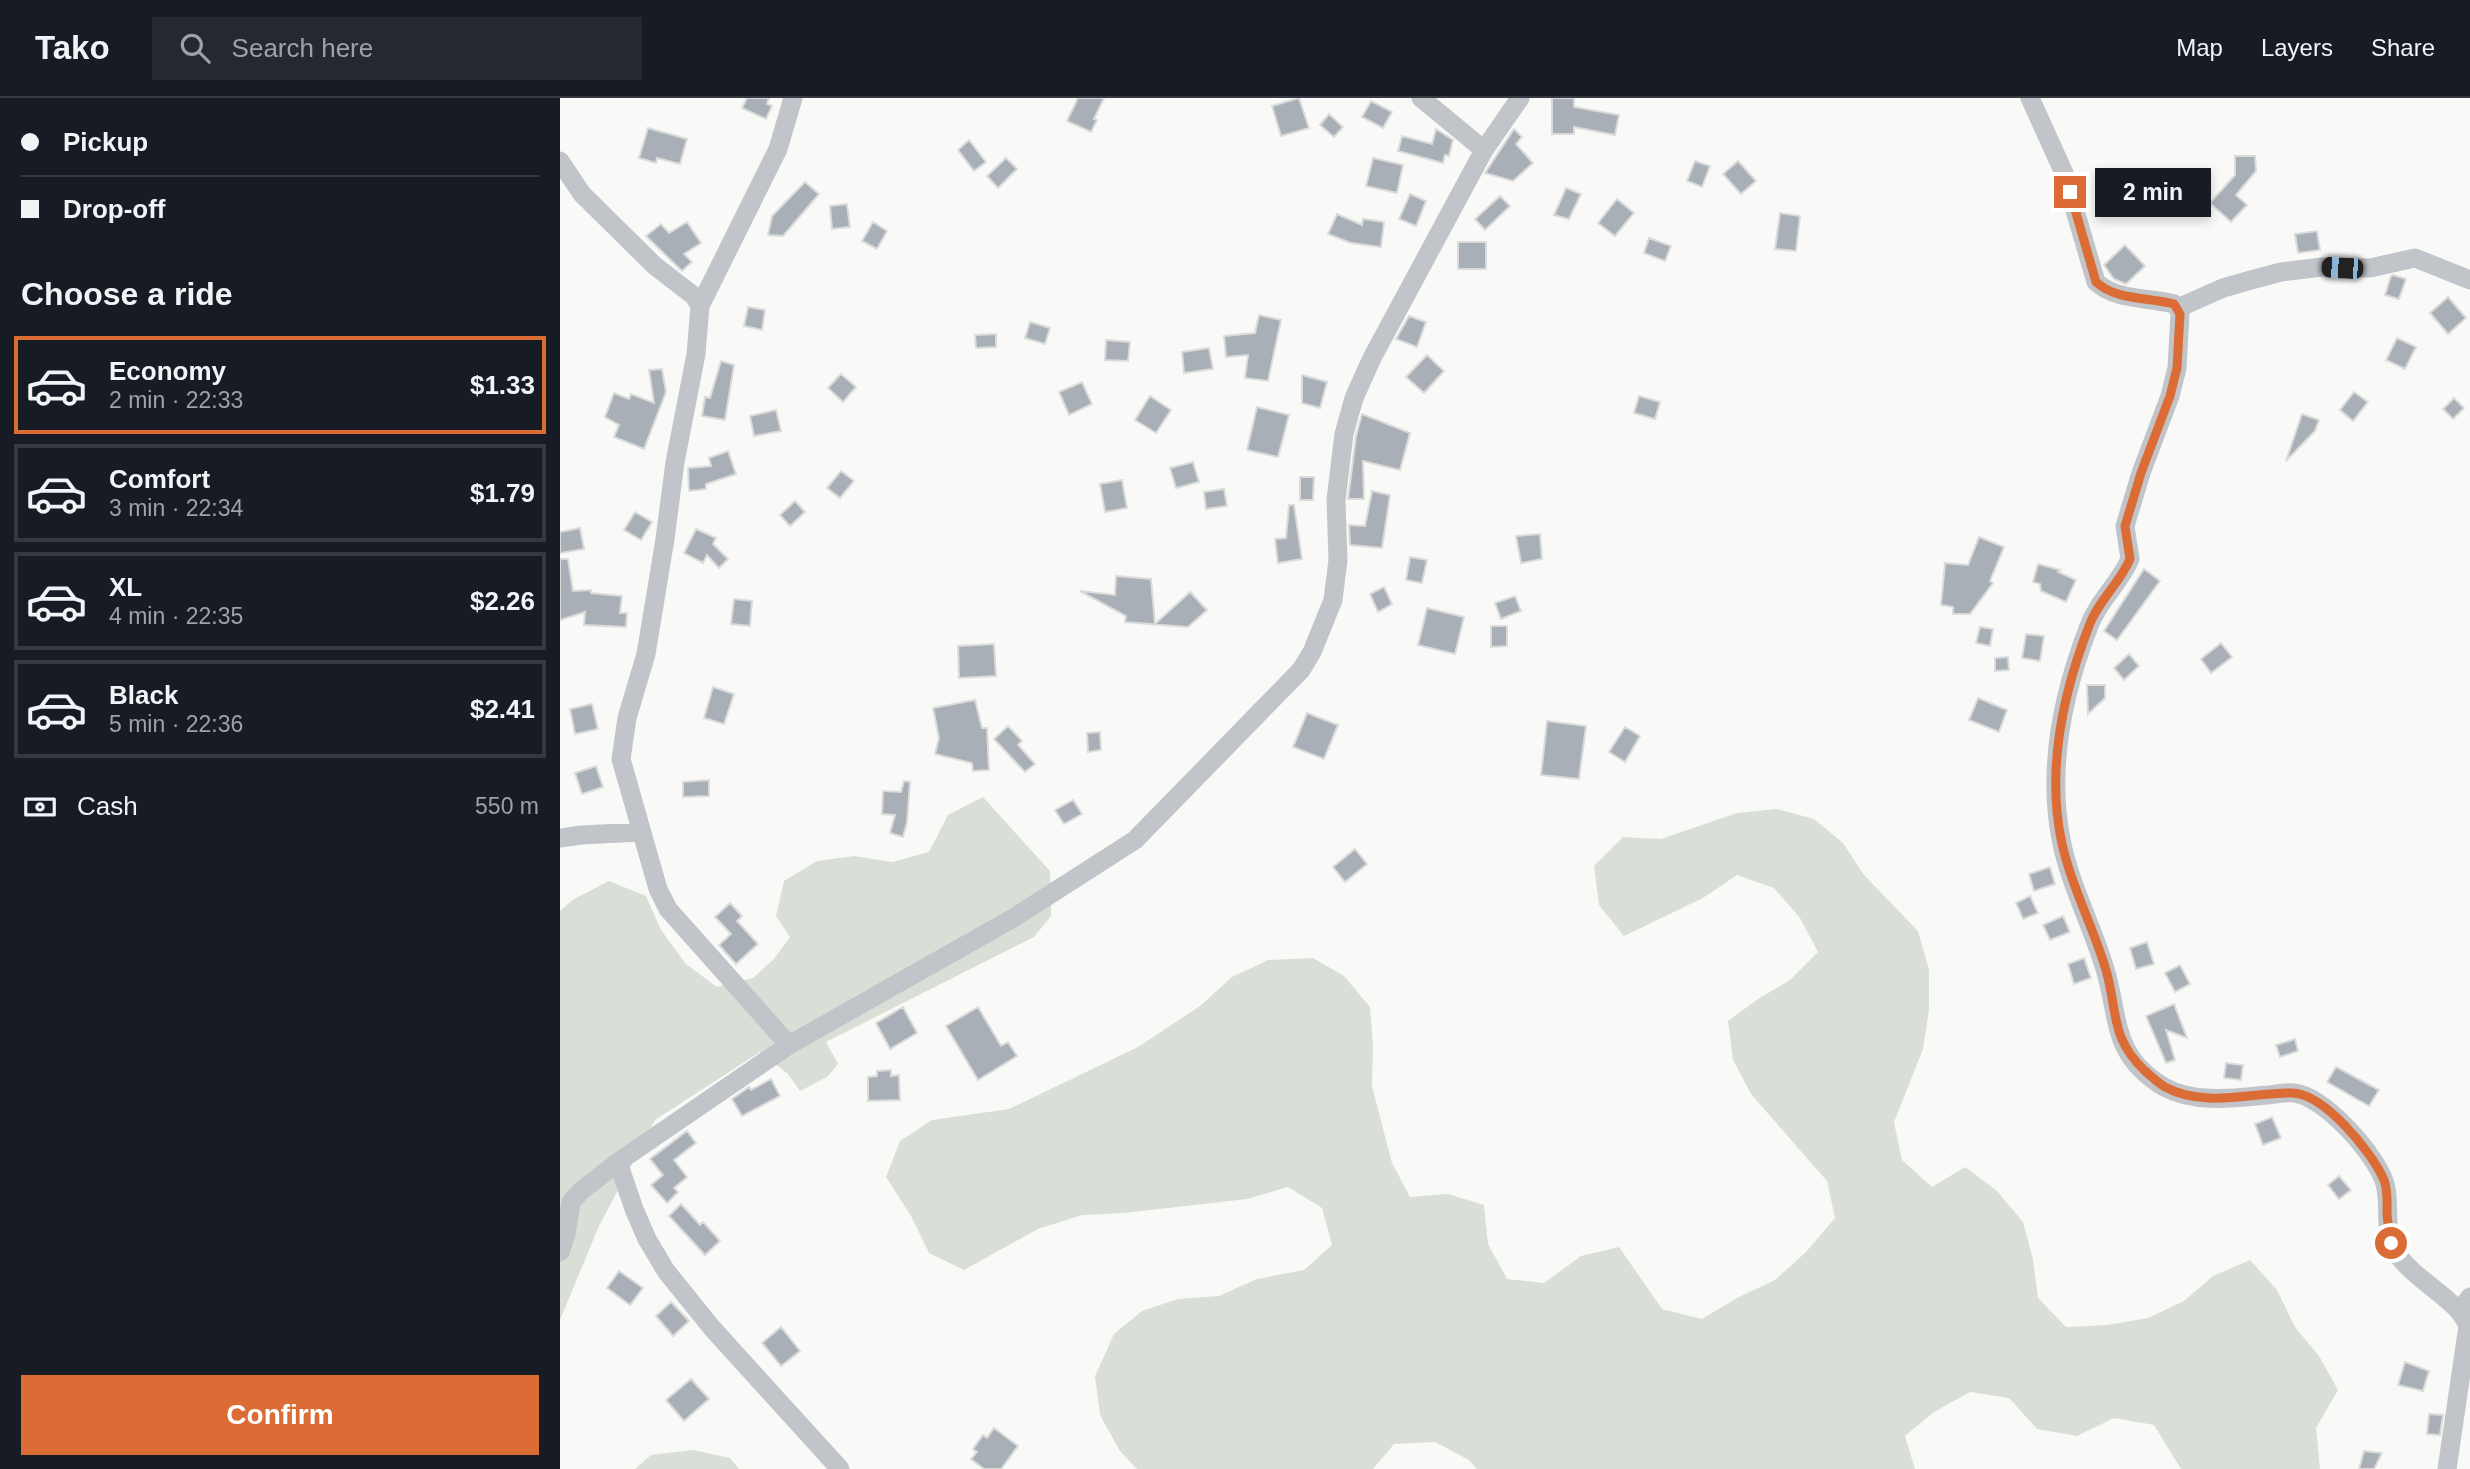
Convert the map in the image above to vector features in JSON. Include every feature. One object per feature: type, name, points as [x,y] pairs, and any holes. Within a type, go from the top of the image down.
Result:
[{"type":"street","points":[[789,1045],[668,909],[658,889],[621,759],[627,718],[646,653],[675,462],[696,354],[701,306],[778,149],[793,98]]},
{"type":"street","points":[[1421,98],[1484,150]]},
{"type":"street","points":[[560,1252],[571,1202],[581,1191],[618,1162],[789,1045],[1015,917],[1135,840],[1301,670],[1312,652],[1333,600],[1338,560],[1336,500],[1344,434],[1354,398],[1372,358],[1484,150],[1520,98]]},
{"type":"street","points":[[2030,98],[2064,173],[2096,282],[2120,294],[2163,301],[2178,308],[2180,344],[2177,368],[2170,396],[2141,473],[2125,526],[2130,559],[2098,606],[2089,625],[2059,732],[2056,786],[2061,839],[2106,971],[2123,1046],[2132,1058],[2164,1087],[2185,1095],[2225,1099],[2293,1092],[2315,1101],[2354,1135],[2384,1180],[2391,1243],[2396,1252],[2411,1272],[2465,1304],[2467,1342],[2447,1469]]},
{"type":"street","points":[[560,161],[582,194],[655,266],[694,296],[701,306]]},
{"type":"street","points":[[2178,308],[2223,288],[2281,272],[2322,267],[2370,268],[2415,258],[2470,280]]},
{"type":"street","points":[[560,838],[641,832]]},
{"type":"street","points":[[618,1162],[647,1239],[666,1271],[728,1346],[840,1469]]},
{"type":"shaded area","points":[[983,797],[1050,871],[1051,916],[1034,937],[826,1042],[838,1064],[827,1077],[800,1091],[788,1074],[760,1052],[655,1120],[599,1226],[560,1320],[560,911],[574,899],[609,881],[646,896],[661,930],[686,964],[717,987],[753,978],[774,959],[790,937],[776,916],[784,881],[817,861],[854,856],[892,862],[929,852],[948,815]]},
{"type":"shaded area","points":[[1777,809],[1814,819],[1843,843],[1864,875],[1918,931],[1929,970],[1929,1010],[1923,1049],[1894,1122],[1902,1160],[1932,1187],[1965,1167],[1996,1190],[2023,1222],[2033,1259],[2038,1298],[2066,1327],[2107,1325],[2148,1318],[2184,1301],[2213,1276],[2250,1260],[2277,1290],[2295,1327],[2319,1356],[2338,1390],[2316,1428],[2320,1469],[2181,1469],[2154,1425],[2114,1418],[2077,1436],[2037,1429],[2009,1398],[1970,1392],[1934,1412],[1905,1436],[1915,1469],[1477,1469],[1469,1460],[1435,1442],[1394,1444],[1373,1469],[1137,1469],[1120,1451],[1100,1415],[1095,1376],[1114,1334],[1142,1311],[1178,1299],[1219,1296],[1257,1279],[1304,1270],[1332,1245],[1322,1208],[1288,1187],[1247,1199],[1082,1215],[1038,1229],[964,1270],[929,1253],[911,1216],[886,1177],[900,1141],[932,1120],[1009,1109],[1138,1047],[1200,1006],[1232,977],[1268,960],[1313,958],[1344,976],[1370,1007],[1372,1086],[1392,1163],[1410,1197],[1448,1194],[1484,1205],[1488,1244],[1507,1279],[1544,1283],[1581,1256],[1619,1247],[1662,1309],[1702,1319],[1775,1280],[1806,1252],[1835,1218],[1827,1181],[1751,1094],[1733,1060],[1728,1021],[1790,980],[1818,952],[1800,918],[1774,888],[1737,875],[1703,898],[1624,936],[1599,905],[1594,866],[1623,837],[1661,839],[1737,813]]},
{"type":"shaded area","points":[[693,1450],[730,1458],[739,1469],[635,1469],[651,1455]]},
{"type":"building","points":[[747,98],[769,98],[767,104],[772,106],[766,119],[742,108]]},
{"type":"building","points":[[1078,98],[1104,98],[1091,132],[1067,121]]},
{"type":"building","points":[[1299,98],[1309,128],[1281,136],[1272,106]]},
{"type":"building","points":[[1552,98],[1574,98],[1574,107],[1619,115],[1615,135],[1574,127],[1574,134],[1552,134]]},
{"type":"building","points":[[1371,101],[1392,112],[1383,128],[1362,117]]},
{"type":"building","points":[[1329,114],[1343,127],[1334,137],[1320,125]]},
{"type":"building","points":[[648,128],[687,139],[680,164],[657,158],[656,163],[639,158]]},
{"type":"building","points":[[1436,129],[1453,140],[1449,156],[1445,155],[1443,163],[1398,151],[1402,136],[1432,144]]},
{"type":"building","points":[[1514,129],[1522,137],[1516,144],[1533,163],[1513,181],[1485,173]]},
{"type":"building","points":[[969,140],[986,162],[974,171],[958,150]]},
{"type":"building","points":[[2235,156],[2255,156],[2256,171],[2236,195],[2247,205],[2231,222],[2210,203],[2235,175]]},
{"type":"building","points":[[1006,158],[1017,169],[998,188],[987,176]]},
{"type":"building","points":[[1373,158],[1403,165],[1397,193],[1366,186]]},
{"type":"building","points":[[1695,161],[1710,166],[1702,187],[1687,181]]},
{"type":"building","points":[[1738,161],[1756,181],[1741,194],[1723,174]]},
{"type":"building","points":[[805,182],[819,194],[783,236],[768,235],[772,216]]},
{"type":"building","points":[[1566,188],[1581,194],[1569,219],[1554,215]]},
{"type":"building","points":[[1410,194],[1426,201],[1416,226],[1399,219]]},
{"type":"building","points":[[1500,196],[1510,206],[1485,230],[1475,219]]},
{"type":"building","points":[[1617,199],[1634,213],[1615,236],[1598,223]]},
{"type":"building","points":[[847,204],[850,227],[832,229],[830,206]]},
{"type":"building","points":[[1780,213],[1800,216],[1796,251],[1775,249]]},
{"type":"building","points":[[1337,214],[1362,225],[1363,219],[1384,222],[1381,247],[1351,243],[1328,234]]},
{"type":"building","points":[[687,222],[701,243],[684,254],[692,262],[682,271],[646,236],[661,224],[669,233]]},
{"type":"building","points":[[873,222],[887,231],[877,249],[862,241]]},
{"type":"building","points":[[2317,231],[2320,250],[2298,253],[2295,234]]},
{"type":"building","points":[[1649,238],[1671,246],[1665,261],[1644,253]]},
{"type":"building","points":[[1458,242],[1486,242],[1486,269],[1458,269]]},
{"type":"building","points":[[2125,245],[2145,266],[2126,284],[2114,279],[2104,265]]},
{"type":"building","points":[[2393,275],[2406,279],[2399,299],[2385,295]]},
{"type":"building","points":[[2448,297],[2466,318],[2448,334],[2430,313]]},
{"type":"building","points":[[748,307],[765,310],[762,330],[744,326]]},
{"type":"building","points":[[1259,315],[1281,320],[1268,381],[1245,378],[1248,355],[1226,357],[1224,336],[1255,333]]},
{"type":"building","points":[[1409,316],[1426,322],[1417,347],[1396,339]]},
{"type":"building","points":[[1030,322],[1050,328],[1045,344],[1025,338]]},
{"type":"building","points":[[996,334],[996,347],[976,348],[975,335]]},
{"type":"building","points":[[2397,338],[2416,347],[2405,369],[2386,360]]},
{"type":"building","points":[[1106,340],[1130,342],[1128,361],[1105,360]]},
{"type":"building","points":[[1209,348],[1213,369],[1184,373],[1182,352]]},
{"type":"building","points":[[1427,355],[1444,371],[1424,393],[1406,377]]},
{"type":"building","points":[[721,361],[734,365],[725,420],[702,416],[705,397],[710,398]]},
{"type":"building","points":[[662,369],[666,392],[644,449],[614,437],[619,425],[605,417],[614,393],[629,399],[631,394],[654,403],[649,370]]},
{"type":"building","points":[[841,374],[856,387],[843,402],[828,388]]},
{"type":"building","points":[[1302,375],[1327,382],[1320,408],[1302,403]]},
{"type":"building","points":[[1082,382],[1092,404],[1069,415],[1059,392]]},
{"type":"building","points":[[2354,392],[2368,402],[2353,421],[2340,410]]},
{"type":"building","points":[[1150,396],[1171,410],[1156,433],[1135,420]]},
{"type":"building","points":[[1639,396],[1660,402],[1655,419],[1634,413]]},
{"type":"building","points":[[2454,398],[2464,408],[2453,419],[2443,409]]},
{"type":"building","points":[[1257,407],[1289,415],[1278,457],[1247,450]]},
{"type":"building","points":[[776,410],[781,431],[754,436],[750,416]]},
{"type":"building","points":[[1362,414],[1410,433],[1400,470],[1363,461],[1364,499],[1348,499],[1356,436]]},
{"type":"building","points":[[2302,414],[2319,420],[2315,431],[2286,461]]},
{"type":"building","points":[[728,451],[736,474],[706,484],[706,489],[689,491],[688,468],[711,466],[709,458]]},
{"type":"building","points":[[1193,462],[1199,482],[1176,488],[1170,468]]},
{"type":"building","points":[[841,471],[854,481],[840,498],[827,488]]},
{"type":"building","points":[[1300,477],[1314,477],[1313,500],[1300,500]]},
{"type":"building","points":[[1122,480],[1127,508],[1105,512],[1100,484]]},
{"type":"building","points":[[1224,489],[1227,506],[1206,509],[1204,492]]},
{"type":"building","points":[[1372,491],[1390,495],[1382,548],[1350,545],[1349,525],[1365,526]]},
{"type":"building","points":[[795,501],[805,512],[790,526],[780,515]]},
{"type":"building","points":[[1289,505],[1294,505],[1302,559],[1278,563],[1275,539],[1286,538]]},
{"type":"building","points":[[635,512],[652,522],[641,540],[624,530]]},
{"type":"building","points":[[580,528],[584,549],[560,553],[560,532]]},
{"type":"building","points":[[696,529],[716,538],[713,544],[728,559],[719,568],[707,555],[703,563],[684,553]]},
{"type":"building","points":[[1540,534],[1542,559],[1521,563],[1516,536]]},
{"type":"building","points":[[1979,537],[2004,547],[1990,581],[1993,583],[1970,614],[1953,614],[1953,607],[1941,605],[1945,563],[1968,565]]},
{"type":"building","points":[[1410,557],[1427,560],[1422,583],[1406,580]]},
{"type":"building","points":[[560,559],[568,559],[573,591],[591,590],[591,593],[622,596],[620,613],[627,613],[626,627],[584,625],[585,612],[560,620]]},
{"type":"building","points":[[2038,564],[2060,570],[2058,572],[2076,580],[2066,602],[2041,591],[2040,584],[2033,582]]},
{"type":"building","points":[[2144,569],[2160,581],[2117,640],[2104,631]]},
{"type":"building","points":[[1116,576],[1151,579],[1155,624],[1190,592],[1207,610],[1188,627],[1125,622],[1126,616],[1080,591],[1115,595]]},
{"type":"building","points":[[1384,587],[1392,604],[1378,612],[1370,594]]},
{"type":"building","points":[[1515,596],[1521,611],[1501,619],[1495,603]]},
{"type":"building","points":[[734,599],[752,601],[750,626],[731,624]]},
{"type":"building","points":[[1427,608],[1464,617],[1455,654],[1418,645]]},
{"type":"building","points":[[1491,626],[1507,626],[1507,646],[1491,647]]},
{"type":"building","points":[[1980,627],[1993,629],[1990,646],[1976,643]]},
{"type":"building","points":[[2026,634],[2044,636],[2040,661],[2022,658]]},
{"type":"building","points":[[2221,643],[2232,657],[2211,673],[2201,659]]},
{"type":"building","points":[[994,644],[996,676],[959,678],[958,646]]},
{"type":"building","points":[[2129,654],[2139,666],[2124,680],[2114,668]]},
{"type":"building","points":[[2008,657],[2009,670],[1995,671],[1995,658]]},
{"type":"building","points":[[2087,685],[2105,685],[2105,698],[2088,714]]},
{"type":"building","points":[[713,687],[734,694],[724,724],[704,718]]},
{"type":"building","points":[[1978,698],[2007,710],[1999,732],[1969,720]]},
{"type":"building","points":[[975,700],[982,728],[987,728],[989,770],[973,771],[972,763],[935,754],[939,738],[933,708]]},
{"type":"building","points":[[592,704],[598,729],[575,734],[570,709]]},
{"type":"building","points":[[1307,713],[1338,725],[1324,759],[1293,747]]},
{"type":"building","points":[[1547,721],[1586,726],[1579,779],[1541,775]]},
{"type":"building","points":[[1008,726],[1022,741],[1018,745],[1035,764],[1025,772],[994,739]]},
{"type":"building","points":[[1625,727],[1640,736],[1625,762],[1609,752]]},
{"type":"building","points":[[1100,732],[1101,750],[1088,752],[1087,733]]},
{"type":"building","points":[[596,766],[603,787],[582,794],[575,773]]},
{"type":"building","points":[[709,780],[709,796],[683,797],[683,782]]},
{"type":"building","points":[[904,781],[910,782],[903,837],[890,833],[895,815],[882,814],[883,791],[901,792]]},
{"type":"building","points":[[1073,800],[1082,814],[1064,824],[1055,810]]},
{"type":"building","points":[[1355,849],[1367,864],[1345,882],[1333,867]]},
{"type":"building","points":[[2050,867],[2055,884],[2034,891],[2029,874]]},
{"type":"building","points":[[2030,896],[2038,913],[2023,919],[2016,903]]},
{"type":"building","points":[[730,903],[742,916],[737,921],[758,944],[736,964],[719,945],[731,934],[715,917]]},
{"type":"building","points":[[2063,916],[2070,932],[2050,940],[2043,925]]},
{"type":"building","points":[[2147,942],[2154,964],[2136,969],[2130,948]]},
{"type":"building","points":[[2084,958],[2091,978],[2074,984],[2068,964]]},
{"type":"building","points":[[2180,965],[2190,984],[2175,992],[2165,973]]},
{"type":"building","points":[[2174,1004],[2187,1038],[2166,1030],[2175,1060],[2166,1063],[2146,1016]]},
{"type":"building","points":[[903,1007],[917,1033],[890,1049],[876,1023]]},
{"type":"building","points":[[978,1007],[1001,1046],[1008,1042],[1017,1056],[978,1080],[946,1026]]},
{"type":"building","points":[[2295,1039],[2298,1051],[2280,1057],[2276,1045]]},
{"type":"building","points":[[2226,1063],[2243,1065],[2241,1080],[2224,1078]]},
{"type":"building","points":[[2336,1067],[2379,1090],[2369,1106],[2327,1082]]},
{"type":"building","points":[[891,1070],[891,1076],[899,1075],[900,1100],[868,1101],[868,1077],[877,1076],[877,1071]]},
{"type":"building","points":[[771,1079],[780,1096],[742,1116],[732,1099],[749,1087],[751,1090]]},
{"type":"building","points":[[2272,1117],[2281,1138],[2263,1145],[2255,1124]]},
{"type":"building","points":[[687,1131],[696,1143],[674,1160],[687,1177],[674,1188],[678,1192],[667,1203],[651,1185],[663,1175],[650,1159]]},
{"type":"building","points":[[2339,1176],[2351,1190],[2339,1199],[2328,1185]]},
{"type":"building","points":[[681,1204],[700,1225],[703,1222],[720,1241],[705,1255],[669,1216]]},
{"type":"building","points":[[619,1271],[643,1288],[630,1305],[607,1288]]},
{"type":"building","points":[[671,1302],[689,1321],[673,1336],[656,1316]]},
{"type":"building","points":[[781,1327],[800,1351],[781,1366],[762,1343]]},
{"type":"building","points":[[2405,1362],[2429,1371],[2423,1391],[2398,1385]]},
{"type":"building","points":[[691,1379],[709,1399],[684,1421],[666,1400]]},
{"type":"building","points":[[2429,1414],[2443,1415],[2440,1435],[2427,1434]]},
{"type":"building","points":[[994,1428],[1018,1446],[1001,1469],[984,1469],[971,1459],[977,1452],[973,1449],[983,1435],[987,1438]]},
{"type":"building","points":[[2364,1451],[2382,1453],[2374,1469],[2359,1469]]},
{"type":"route","points":[[2070,192],[2096,282],[2113,292],[2133,298],[2174,304],[2180,314],[2180,344],[2170,396],[2141,473],[2125,526],[2130,559],[2098,606],[2089,625],[2059,732],[2056,769],[2061,839],[2106,971],[2123,1046],[2132,1058],[2164,1087],[2185,1095],[2225,1099],[2293,1092],[2315,1101],[2354,1135],[2384,1180],[2391,1243]]}]
